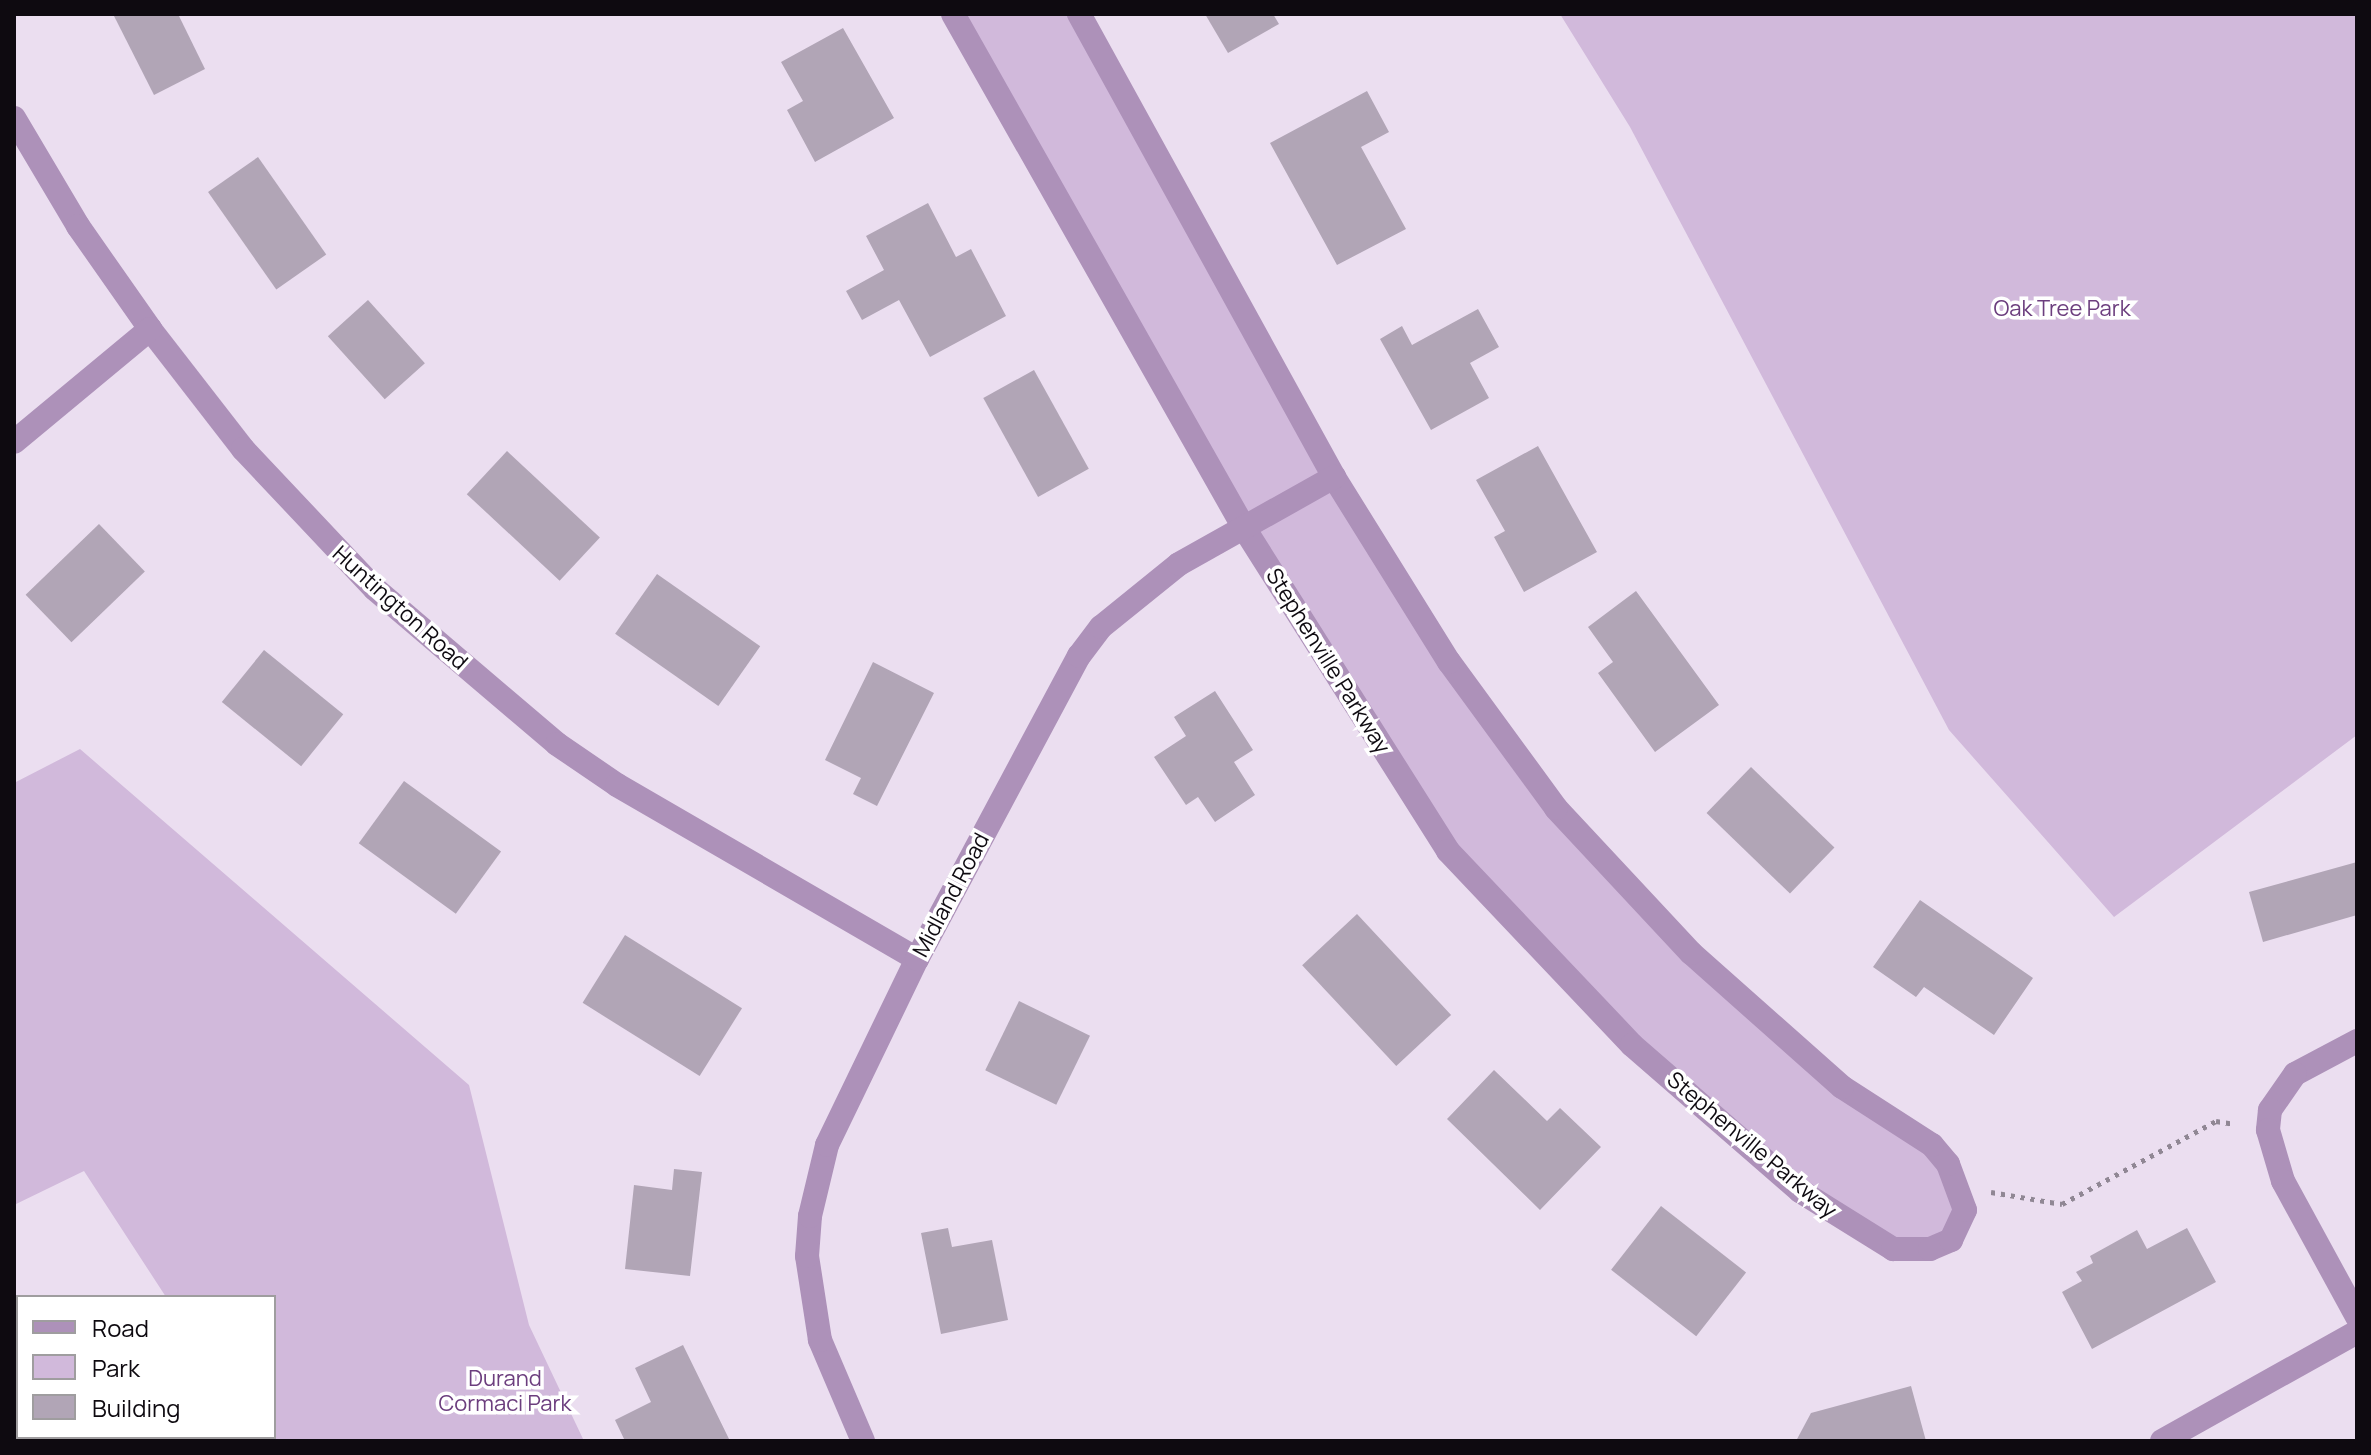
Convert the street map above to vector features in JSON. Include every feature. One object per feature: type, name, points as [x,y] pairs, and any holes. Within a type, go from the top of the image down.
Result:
[{"type":"street","name":"Stephenville Parkway","points":[[953,14],[1244,528],[1448,851],[1632,1045],[1800,1191],[1869,1239],[1912,1251],[1951,1240],[1962,1227],[1961,1188]]},
{"type":"street","points":[[1079,14],[1334,477],[1449,662],[1556,808],[1691,953],[1842,1087],[1932,1145],[1961,1188]]},
{"type":"street","name":"Huntington Road","points":[[14,118],[78,226],[150,329],[305,519],[375,589],[498,695],[678,825],[917,959]]},
{"type":"street","points":[[14,442],[150,329]]},
{"type":"street","name":"Midland Road","points":[[863,1441],[820,1340],[807,1256],[810,1216],[827,1145],[917,959],[1087,646],[1125,602],[1244,528],[1334,477]]},
{"type":"street","points":[[2357,1041],[2295,1074],[2270,1110],[2268,1130],[2283,1181],[2357,1317]]},
{"type":"street","points":[[2162,1441],[2357,1332]]},
{"type":"path","points":[[1961,1188],[2062,1204],[2216,1121]]},
{"type":"green space","points":[[953,14],[1079,14],[1449,662],[1691,953],[1932,1145],[1962,1227],[1912,1251],[1800,1191],[1448,851]]},
{"type":"green space","name":"Oak Tree Park","points":[[1560,14],[2357,14],[2357,735],[2114,917],[1949,730],[1630,127]]},
{"type":"green space","name":"Durand Cormaci Park","points":[[80,749],[469,1085],[529,1325],[584,1441],[180,1441],[276,1439],[276,1295],[165,1295],[84,1171],[14,1205],[14,783]]},
{"type":"building","points":[[113,14],[178,14],[205,69],[154,95]]},
{"type":"building","points":[[1205,14],[1273,14],[1279,24],[1228,53]]},
{"type":"building","points":[[843,28],[894,118],[815,162],[787,110],[803,101],[781,62]]},
{"type":"building","points":[[1367,91],[1389,132],[1361,147],[1406,229],[1337,265],[1270,143]]},
{"type":"building","points":[[258,157],[326,254],[276,289],[208,192]]},
{"type":"building","points":[[928,203],[956,257],[971,249],[1006,316],[930,357],[899,300],[862,320],[846,291],[884,270],[866,236]]},
{"type":"building","points":[[368,300],[425,363],[385,399],[328,336]]},
{"type":"building","points":[[1478,309],[1499,347],[1470,363],[1489,398],[1431,430],[1380,339],[1402,326],[1412,345]]},
{"type":"building","points":[[1034,370],[1089,469],[1038,497],[983,398]]},
{"type":"building","points":[[1538,446],[1597,552],[1524,592],[1494,537],[1505,531],[1476,480]]},
{"type":"building","points":[[507,451],[600,538],[560,581],[467,494]]},
{"type":"building","points":[[99,524],[145,571],[71,642],[26,595]]},
{"type":"building","points":[[657,574],[760,646],[718,706],[615,634]]},
{"type":"building","points":[[1636,591],[1719,705],[1655,752],[1598,673],[1613,662],[1588,627]]},
{"type":"building","points":[[264,650],[343,714],[301,766],[222,702]]},
{"type":"building","points":[[873,662],[934,693],[877,806],[853,794],[861,778],[825,760]]},
{"type":"building","points":[[1215,691],[1253,750],[1234,762],[1255,795],[1215,822],[1198,797],[1186,805],[1154,757],[1186,736],[1174,717]]},
{"type":"building","points":[[1751,767],[1834,848],[1790,894],[1707,813]]},
{"type":"building","points":[[404,781],[501,852],[456,914],[359,843]]},
{"type":"building","points":[[2357,862],[2357,915],[2263,942],[2249,892]]},
{"type":"building","points":[[1920,900],[2033,978],[1994,1035],[1924,987],[1916,997],[1873,967]]},
{"type":"building","points":[[1357,914],[1451,1015],[1396,1066],[1302,965]]},
{"type":"building","points":[[625,935],[742,1008],[700,1076],[583,1003]]},
{"type":"building","points":[[1019,1001],[1090,1036],[1056,1105],[985,1070]]},
{"type":"building","points":[[1494,1070],[1547,1121],[1560,1108],[1601,1147],[1540,1210],[1447,1119]]},
{"type":"building","points":[[674,1169],[702,1172],[690,1276],[625,1269],[634,1185],[672,1190]]},
{"type":"building","points":[[1661,1206],[1746,1272],[1696,1336],[1611,1270]]},
{"type":"building","points":[[948,1228],[952,1247],[992,1240],[1008,1320],[941,1334],[921,1233]]},
{"type":"building","points":[[2187,1228],[2216,1282],[2092,1349],[2062,1292],[2082,1281],[2076,1272],[2093,1263],[2090,1256],[2137,1230],[2147,1249]]},
{"type":"building","points":[[683,1345],[730,1441],[625,1441],[615,1420],[651,1402],[635,1368]]},
{"type":"building","points":[[1911,1386],[1926,1441],[1796,1441],[1811,1413]]}]
